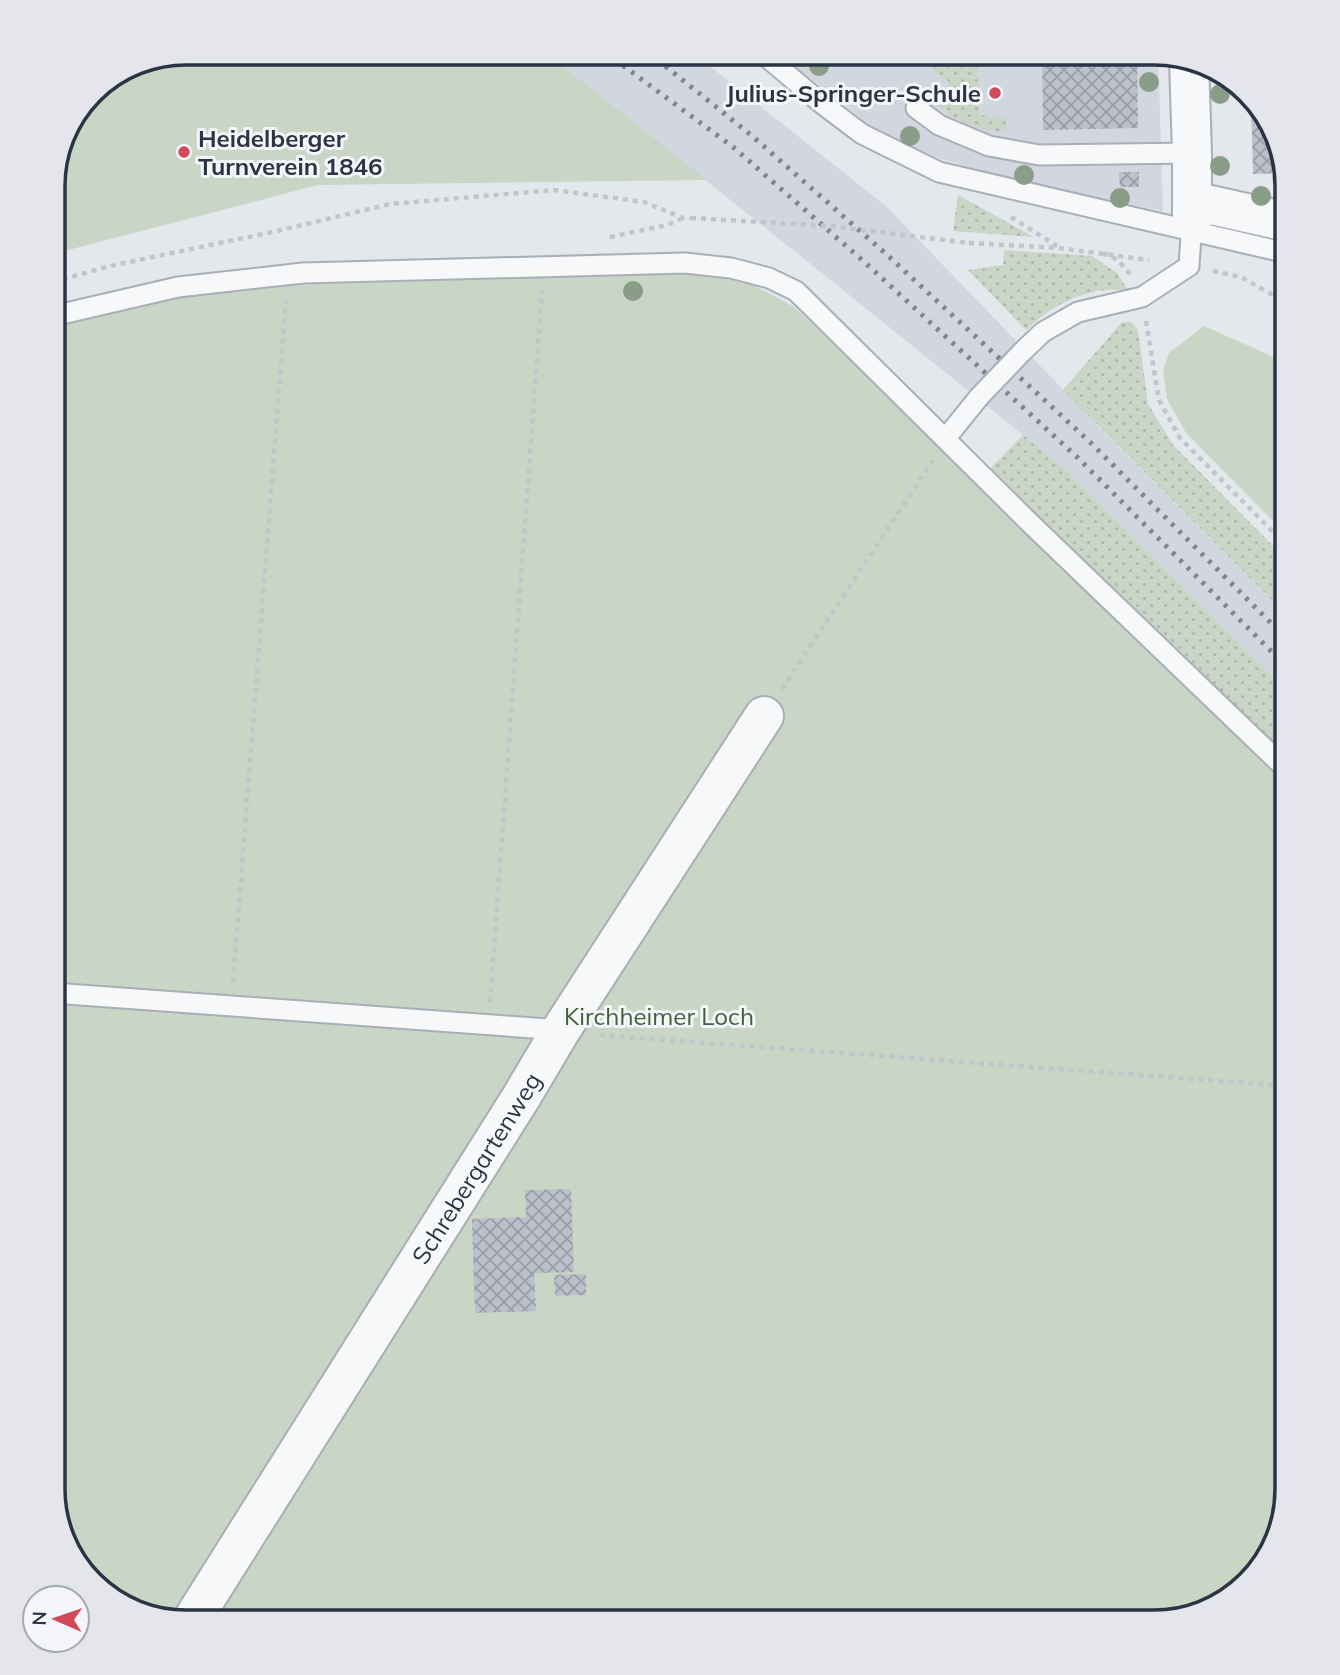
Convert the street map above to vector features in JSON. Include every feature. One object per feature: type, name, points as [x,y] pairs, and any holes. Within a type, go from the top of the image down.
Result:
[{"type":"street","points":[[1189,70],[1192,217],[1275,221]]},
{"type":"street","name":"Schrebergartenweg","points":[[199,1610],[561,1030],[764,716]]},
{"type":"lane","points":[[776,65],[862,134],[939,172],[1192,217],[1275,248]]},
{"type":"lane","points":[[916,108],[939,125],[989,146],[1039,155],[1192,153]]},
{"type":"lane","points":[[946,438],[979,397],[1043,332],[1078,312],[1142,297],[1189,266],[1192,217]]},
{"type":"lane","points":[[65,313],[178,287],[288,275],[685,263],[731,268],[769,278],[796,291],[1031,524],[1275,758]]},
{"type":"lane","points":[[65,994],[561,1030]]},
{"type":"path","points":[[65,279],[110,266],[390,204],[554,190],[644,201],[683,218],[830,226],[969,243],[1059,248],[1189,266],[1241,277],[1275,296]]},
{"type":"path","points":[[487,1025],[544,266]]},
{"type":"path","points":[[231,1006],[288,275]]},
{"type":"path","points":[[1142,297],[1159,400],[1180,438],[1275,534]]},
{"type":"path","points":[[764,716],[946,438]]},
{"type":"path","points":[[561,1030],[1275,1085]]},
{"type":"shaded area","points":[[561,65],[708,65],[886,206],[1103,431],[1275,603],[1275,679],[1065,469]]},
{"type":"shaded area","name":"Julius-Springer-Schule","points":[[793,65],[1158,65],[1163,211],[1017,180],[941,159],[880,133]]},
{"type":"green space","points":[[561,65],[707,180],[318,185],[65,251],[65,178],[74,139],[100,100],[139,74],[162,67]]},
{"type":"green space","points":[[928,65],[977,65],[979,115],[1006,118],[1006,129],[996,131],[967,124],[936,103],[950,83]]},
{"type":"green space","points":[[958,195],[1034,237],[953,231]]},
{"type":"green space","points":[[1004,250],[1092,256],[1117,273],[1128,290],[1102,290],[1074,298],[1049,311],[1026,330],[968,270],[1003,265]]},
{"type":"green space","name":"Kirchheimer Loch","points":[[691,274],[747,282],[793,306],[1275,770],[1274,1505],[1266,1536],[1250,1563],[1240,1575],[1208,1598],[1186,1606],[1154,1610],[186,1610],[154,1606],[125,1594],[100,1575],[77,1543],[67,1513],[65,1489],[65,324],[188,294],[287,285]]},
{"type":"green space","points":[[1122,322],[1131,322],[1138,330],[1148,404],[1173,445],[1275,548],[1275,603],[1063,390]]},
{"type":"green space","points":[[1204,326],[1275,358],[1275,523],[1186,433],[1167,399],[1163,370],[1169,353]]},
{"type":"green space","points":[[1023,435],[1065,469],[1275,679],[1275,747],[990,469]]},
{"type":"building","points":[[1042,65],[1137,65],[1138,128],[1043,130]]},
{"type":"building","points":[[1251,114],[1266,139],[1274,173],[1253,174]]},
{"type":"building","points":[[1119,172],[1139,172],[1139,187],[1120,187]]},
{"type":"building","points":[[571,1189],[574,1272],[534,1273],[536,1311],[475,1313],[472,1219],[526,1217],[525,1190]]},
{"type":"building","points":[[586,1274],[586,1295],[555,1296],[554,1275]]},
{"type":"railway","points":[[622,65],[733,147],[860,258],[1077,457],[1275,655]]},
{"type":"railway","points":[[664,65],[751,135],[885,253],[1091,443],[1275,627]]},
{"type":"place","name":"Julius-Springer-Schule","points":[[995,93]]},
{"type":"place","name":"Heidelberger Turnverein 1846","points":[[184,152]]}]
